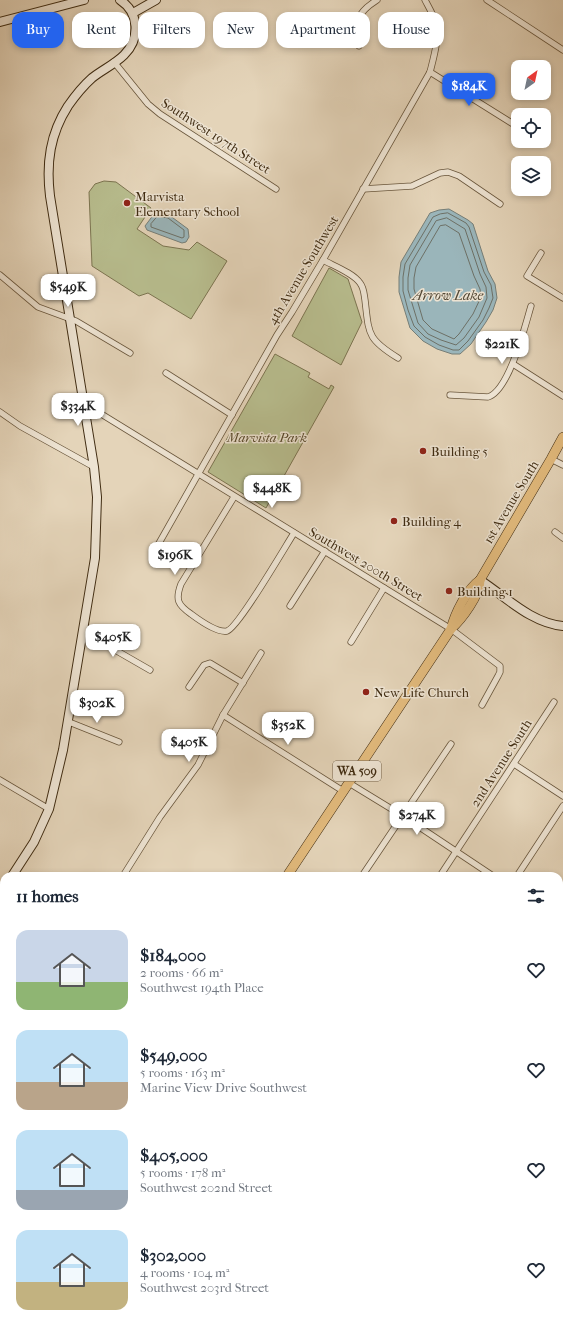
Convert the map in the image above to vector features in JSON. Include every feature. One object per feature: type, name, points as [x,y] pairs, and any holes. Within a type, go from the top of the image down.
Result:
[{"type":"main road","name":"1st Avenue South","points":[[290,872],[451,629],[460,621],[480,588],[480,580],[563,437]]},
{"type":"street","points":[[0,22],[84,0]]},
{"type":"street","points":[[15,872],[34,842],[50,809],[69,722],[84,632],[95,558],[97,527],[97,497],[94,467],[85,404],[69,318],[50,196],[48,170],[49,151],[58,126],[70,103],[88,82],[124,55],[133,42],[136,27],[133,13],[130,8],[120,0]]},
{"type":"street","points":[[133,13],[156,0]]},
{"type":"street","points":[[361,12],[377,0]]},
{"type":"street","name":"4th Avenue Southwest","points":[[158,544],[276,335],[292,312],[323,260],[430,72],[436,44],[436,33],[435,21],[426,0]]},
{"type":"street","points":[[487,0],[563,50]]},
{"type":"street","name":"Southwest 197th Street","points":[[114,62],[148,104],[160,114],[276,189]]},
{"type":"street","points":[[430,72],[511,123]]},
{"type":"street","points":[[363,189],[412,186],[440,172],[448,172],[459,176],[500,204]]},
{"type":"street","points":[[541,253],[527,276],[563,298]]},
{"type":"street","points":[[323,260],[353,276],[360,282],[364,290],[368,326],[371,334],[382,348],[398,358]]},
{"type":"street","points":[[0,275],[38,307],[76,321],[130,353]]},
{"type":"street","points":[[450,395],[488,398],[497,392],[513,364],[531,306]]},
{"type":"street","points":[[513,364],[563,396]]},
{"type":"street","points":[[166,373],[232,414]]},
{"type":"street","name":"Southwest 200th Street","points":[[85,404],[451,629],[500,666],[500,672],[482,705]]},
{"type":"street","points":[[0,412],[20,426],[94,467]]},
{"type":"street","points":[[552,458],[563,465]]},
{"type":"street","points":[[234,497],[181,584],[178,592],[178,599],[184,609],[213,628],[227,631],[238,622],[294,533]]},
{"type":"street","points":[[555,532],[563,538]]},
{"type":"street","points":[[290,606],[324,551]]},
{"type":"street","points":[[480,580],[535,618],[552,625],[563,626]]},
{"type":"street","points":[[351,642],[384,588]]},
{"type":"street","points":[[84,632],[150,670]]},
{"type":"street","points":[[126,872],[160,817],[198,765],[223,715],[261,653]]},
{"type":"street","points":[[189,687],[207,663],[210,663],[243,683]]},
{"type":"street","name":"2nd Avenue South","points":[[443,872],[554,702]]},
{"type":"street","points":[[223,715],[343,791]]},
{"type":"street","points":[[69,722],[119,742]]},
{"type":"street","points":[[365,872],[451,744]]},
{"type":"street","points":[[514,764],[563,796]]},
{"type":"street","points":[[0,780],[50,809]]},
{"type":"street","points":[[349,783],[403,816],[487,872]]},
{"type":"street","points":[[520,872],[563,806]]},
{"type":"green space","points":[[104,181],[116,182],[151,208],[137,229],[163,246],[189,250],[197,242],[227,261],[191,319],[148,293],[139,296],[92,266],[89,192],[95,184]]},
{"type":"green space","points":[[329,268],[348,279],[362,322],[341,365],[292,336]]},
{"type":"green space","name":"Marvista Park","points":[[275,354],[310,373],[308,377],[329,389],[331,385],[334,387],[266,508],[208,472]]},
{"type":"water","name":"Arrow Lake","points":[[449,209],[473,224],[488,271],[495,284],[497,298],[493,310],[486,322],[471,344],[460,354],[452,354],[437,349],[423,341],[410,328],[399,292],[401,262],[430,213]]},
{"type":"water","points":[[159,211],[169,215],[188,229],[189,237],[186,242],[182,243],[147,230],[145,226],[154,214]]},
{"type":"place","name":"Marvista Elementary School","points":[[127,203]]},
{"type":"place","name":"Building 5","points":[[423,451]]},
{"type":"place","name":"Building 4","points":[[394,521]]},
{"type":"place","name":"Building 1","points":[[449,591]]},
{"type":"place","name":"New Life Church","points":[[366,692]]}]
